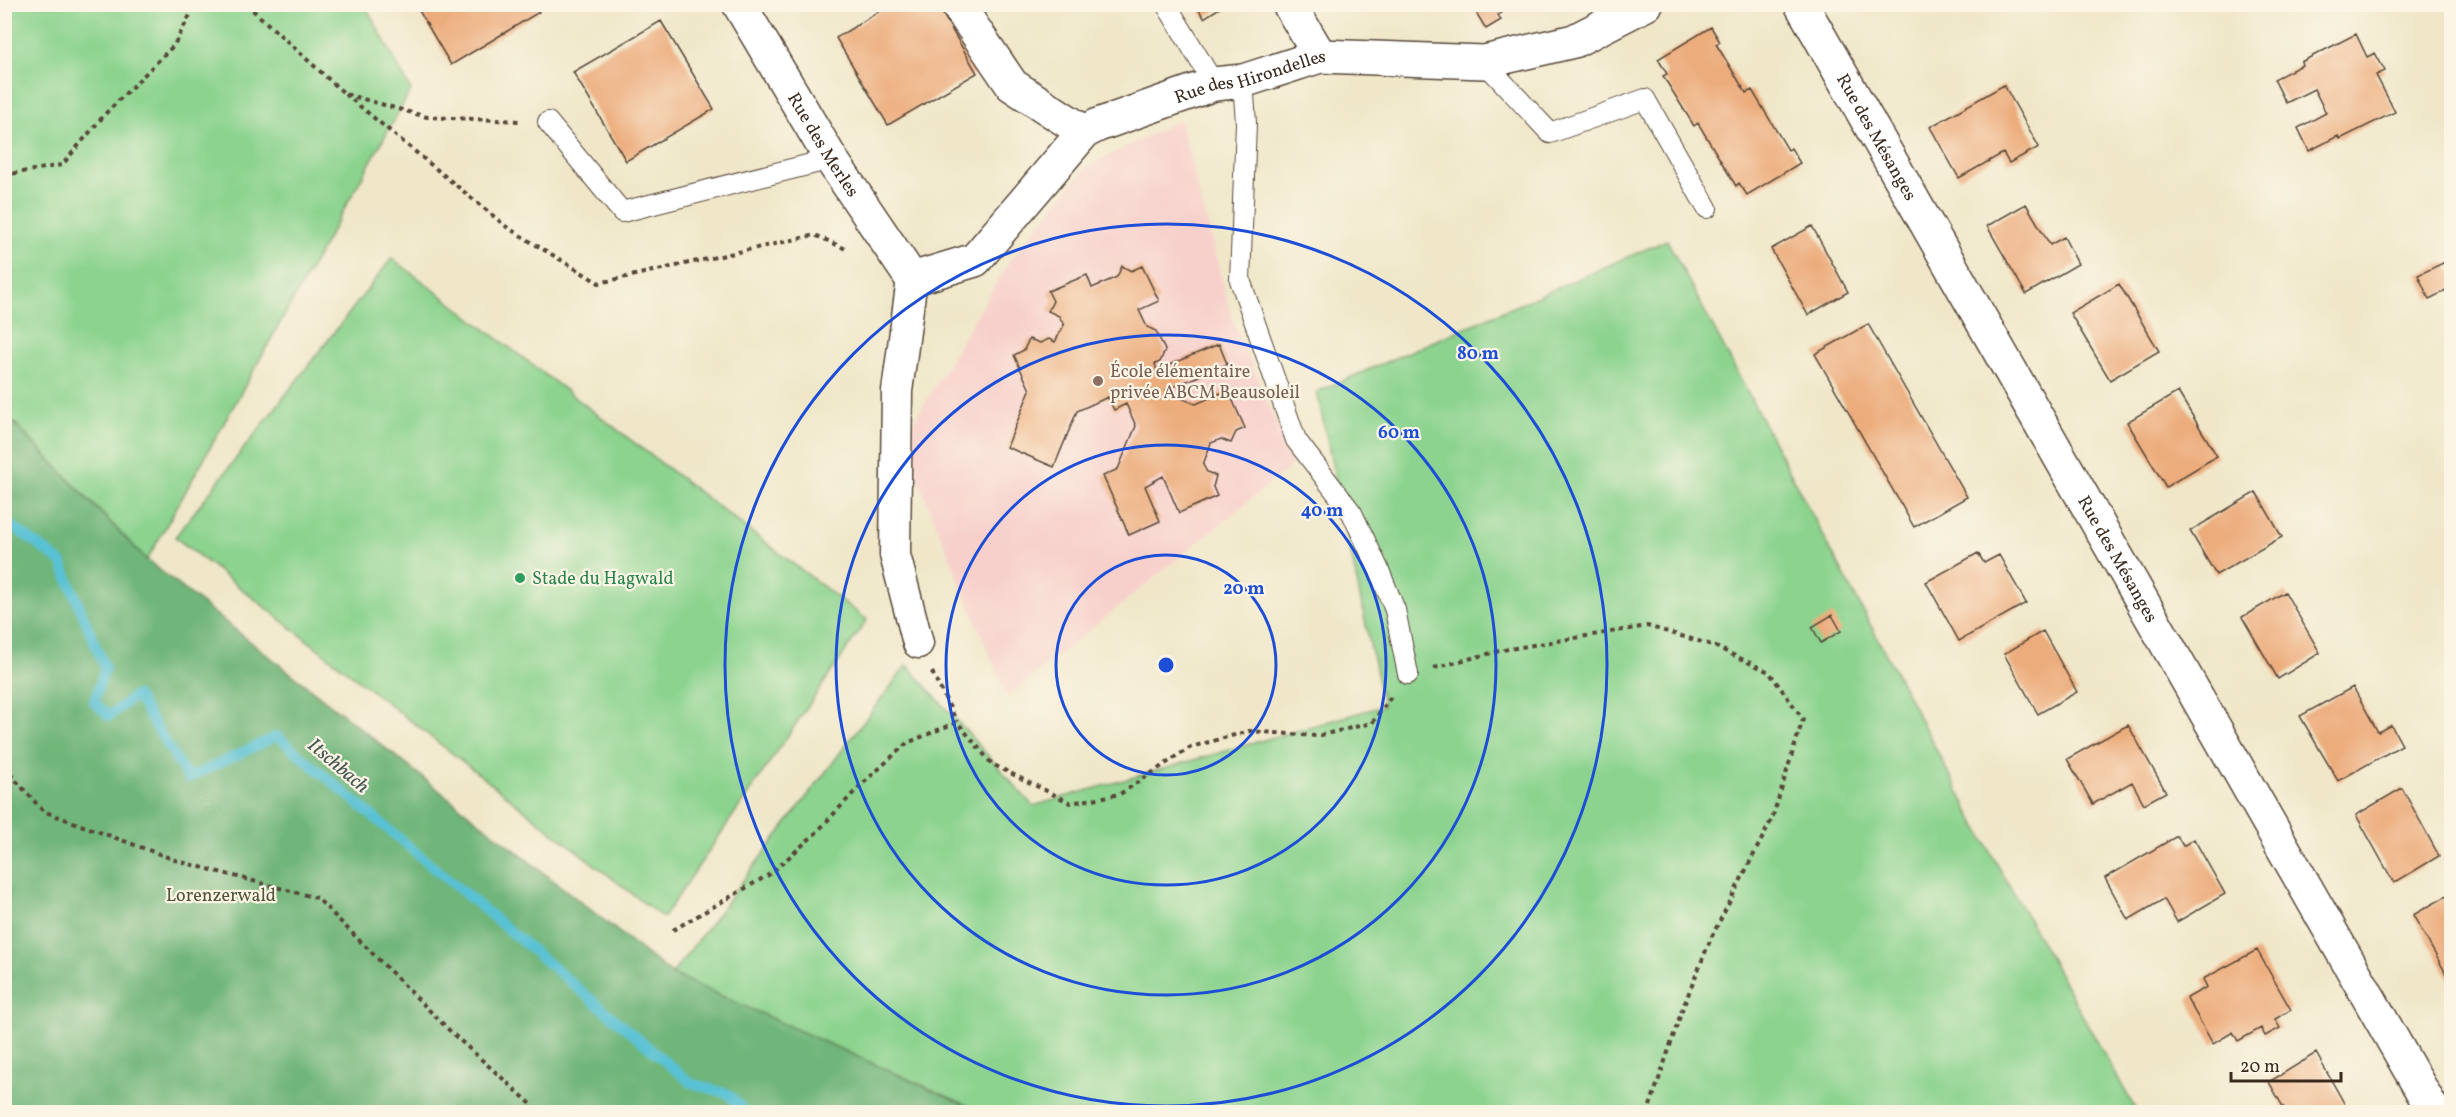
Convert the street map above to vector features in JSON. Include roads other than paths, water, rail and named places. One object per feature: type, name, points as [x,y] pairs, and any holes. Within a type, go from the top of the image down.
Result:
[{"type":"street","name":"Rue des Merles","points":[[739,4],[831,159],[912,279]]},
{"type":"street","points":[[957,4],[1012,85],[1084,132]]},
{"type":"street","points":[[1289,4],[1320,56]]},
{"type":"street","name":"Rue des Hirondelles","points":[[912,279],[975,260],[1084,132],[1228,82],[1320,56],[1484,62],[1574,42],[1646,4]]},
{"type":"street","name":"Rue des Mésanges","points":[[1801,4],[2434,1113]]},
{"type":"street","points":[[912,279],[897,391],[895,555],[918,643]]},
{"type":"lane","points":[[1166,4],[1228,82],[1246,123],[1240,280],[1296,440],[1352,513],[1378,568],[1395,610],[1408,674]]},
{"type":"lane","points":[[1484,62],[1551,134],[1645,99],[1707,208]]},
{"type":"lane","points":[[548,122],[622,212],[831,159]]},
{"type":"waterway","name":"Itschbach","points":[[4,520],[61,562],[105,668],[94,702],[109,716],[136,695],[188,778],[277,736],[691,1083],[728,1094],[745,1112]]},
{"type":"place","name":"École élémentaire privée ABCM Beausoleil","points":[[1098,381]]},
{"type":"place","name":"Stade du Hagwald","points":[[520,578]]},
{"type":"park label","name":"Lorenzerwald","points":[[221,895]]}]
